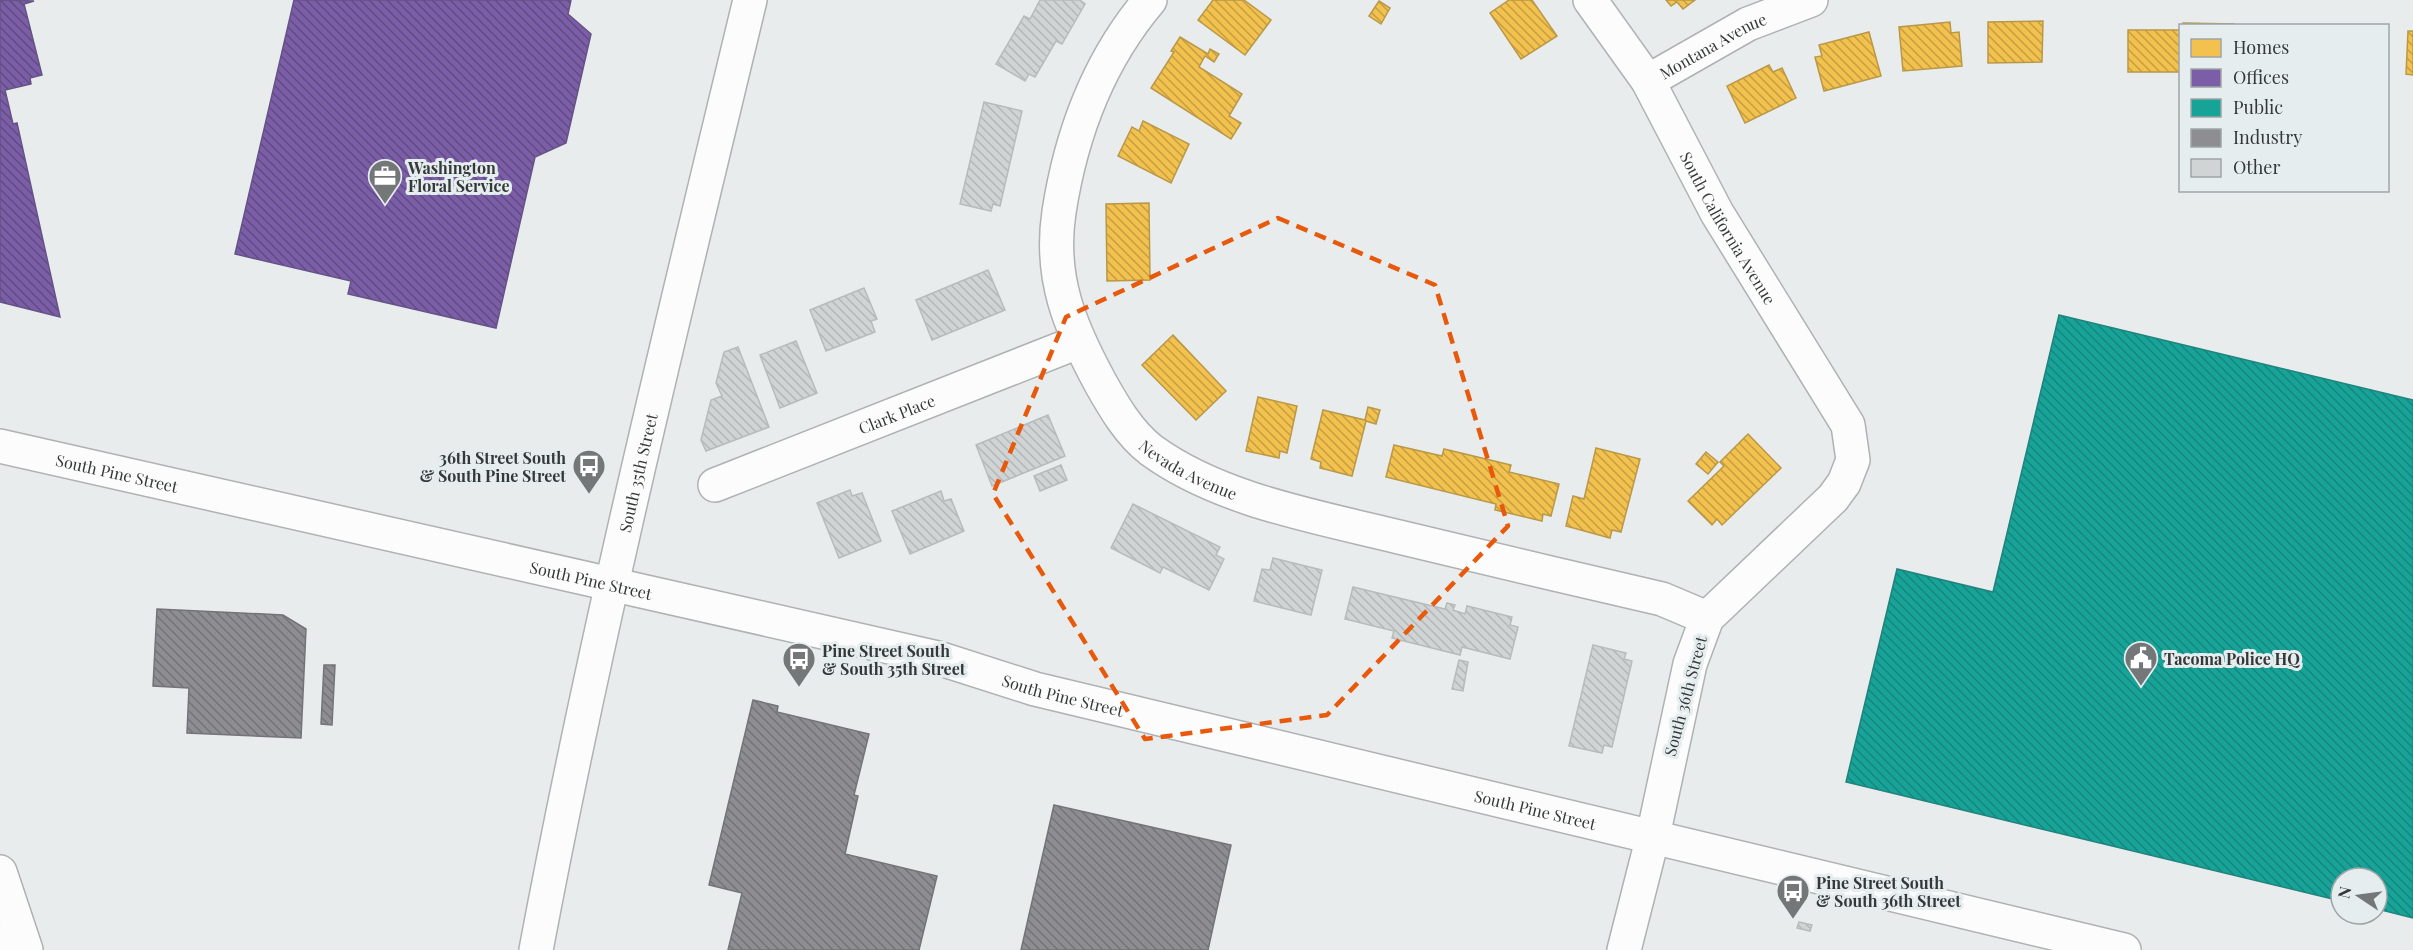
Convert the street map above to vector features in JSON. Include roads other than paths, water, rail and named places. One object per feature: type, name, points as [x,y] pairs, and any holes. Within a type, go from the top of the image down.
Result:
[{"type":"street","name":"South 35th Street","points":[[536,950],[566,789],[610,584],[750,0]]},
{"type":"street","name":"Nevada Avenue","points":[[1150,0],[1132,21],[1099,76],[1078,131],[1064,179],[1054,242],[1058,278],[1070,323],[1078,342],[1116,411],[1150,449],[1209,483],[1300,512],[1662,599],[1707,618]]},
{"type":"street","name":"South California Avenue","points":[[1590,0],[1648,81],[1718,213],[1848,425],[1853,460]]},
{"type":"street","name":"Montana Avenue","points":[[1648,81],[1748,24],[1811,0]]},
{"type":"street","name":"Clark Place","points":[[715,485],[1078,342]]},
{"type":"street","name":"South Pine Street","points":[[0,446],[938,658],[1035,689],[2124,950]]},
{"type":"street","name":"South 36th Street","points":[[1624,950],[1653,836],[1690,664],[1707,618],[1833,498],[1844,483],[1853,460]]},
{"type":"street","points":[[0,873],[15,943]]},
{"type":"place","name":"Washington Floral Service","points":[[385,205]]},
{"type":"place","name":"36th Street South & South Pine Street","points":[[589,495]]},
{"type":"place","name":"Tacoma Police HQ","points":[[2141,687]]},
{"type":"place","name":"Pine Street South & South 35th Street","points":[[799,688]]},
{"type":"place","name":"Pine Street South & South 36th Street","points":[[1793,920]]}]
